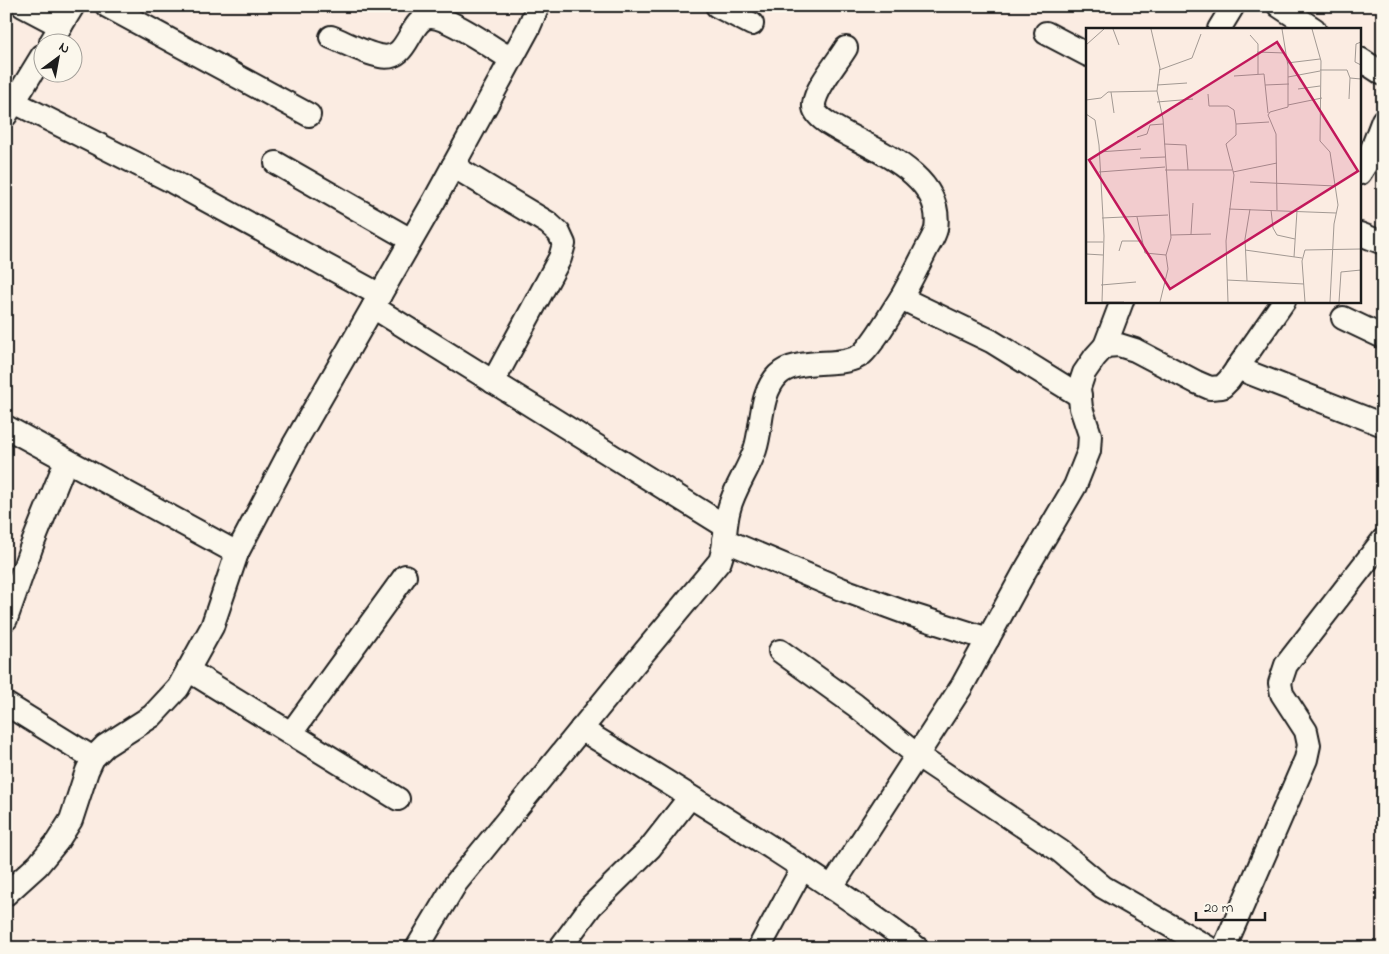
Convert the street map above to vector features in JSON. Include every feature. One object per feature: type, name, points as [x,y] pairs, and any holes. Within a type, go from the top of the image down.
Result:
[{"type":"street","points":[[23,6],[54,32]]},
{"type":"street","points":[[57,32],[74,6]]},
{"type":"street","points":[[107,6],[309,115]]},
{"type":"street","points":[[6,894],[38,865],[57,842],[71,820],[87,771],[94,758],[105,746],[152,716],[178,688],[212,627],[238,553],[293,446],[453,166],[528,29],[538,6]]},
{"type":"street","points":[[717,6],[752,24]]},
{"type":"street","points":[[1221,28],[1233,6]]},
{"type":"street","points":[[1279,6],[1312,28]]},
{"type":"street","points":[[331,37],[381,57],[394,56],[403,48],[420,22],[428,17],[437,18],[451,23],[511,59]]},
{"type":"street","points":[[1046,33],[1086,54]]},
{"type":"street","points":[[417,948],[456,883],[720,562],[724,551],[729,507],[755,450],[765,399],[779,373],[799,365],[850,360],[861,355],[901,298],[935,232],[937,218],[935,211],[926,189],[916,175],[901,164],[828,123],[817,114],[814,106],[818,92],[846,48]]},
{"type":"street","points":[[1362,60],[1383,74]]},
{"type":"street","points":[[32,72],[10,108],[173,182],[377,301],[493,382],[725,533],[841,589],[909,614],[988,639]]},
{"type":"street","points":[[1362,170],[1378,147],[1383,120]]},
{"type":"street","points":[[276,163],[411,240]]},
{"type":"street","points":[[453,166],[548,223],[559,233],[564,244],[560,258],[493,382]]},
{"type":"street","points":[[1362,235],[1383,244]]},
{"type":"street","points":[[901,298],[991,341],[1080,396]]},
{"type":"street","points":[[831,888],[962,686],[1075,486],[1089,451],[1090,435],[1081,408],[1080,388],[1084,373],[1095,356],[1105,346],[1122,302]]},
{"type":"street","points":[[1105,346],[1119,344],[1136,350],[1210,388],[1222,387],[1283,302]]},
{"type":"street","points":[[1343,318],[1383,337]]},
{"type":"street","points":[[1237,368],[1383,426]]},
{"type":"street","points":[[6,427],[238,553]]},
{"type":"street","points":[[8,608],[66,461]]},
{"type":"street","points":[[1224,948],[1306,759],[1309,745],[1306,730],[1282,694],[1280,683],[1286,665],[1383,540]]},
{"type":"street","points":[[291,733],[405,576]]},
{"type":"street","points":[[780,651],[855,705],[918,756],[1060,850],[1103,887],[1209,948]]},
{"type":"street","points":[[188,670],[398,799]]},
{"type":"street","points":[[6,704],[94,758]]},
{"type":"street","points":[[581,729],[802,869],[917,948]]},
{"type":"street","points":[[560,948],[591,906],[650,848],[690,797]]},
{"type":"street","points":[[759,948],[802,869]]}]
